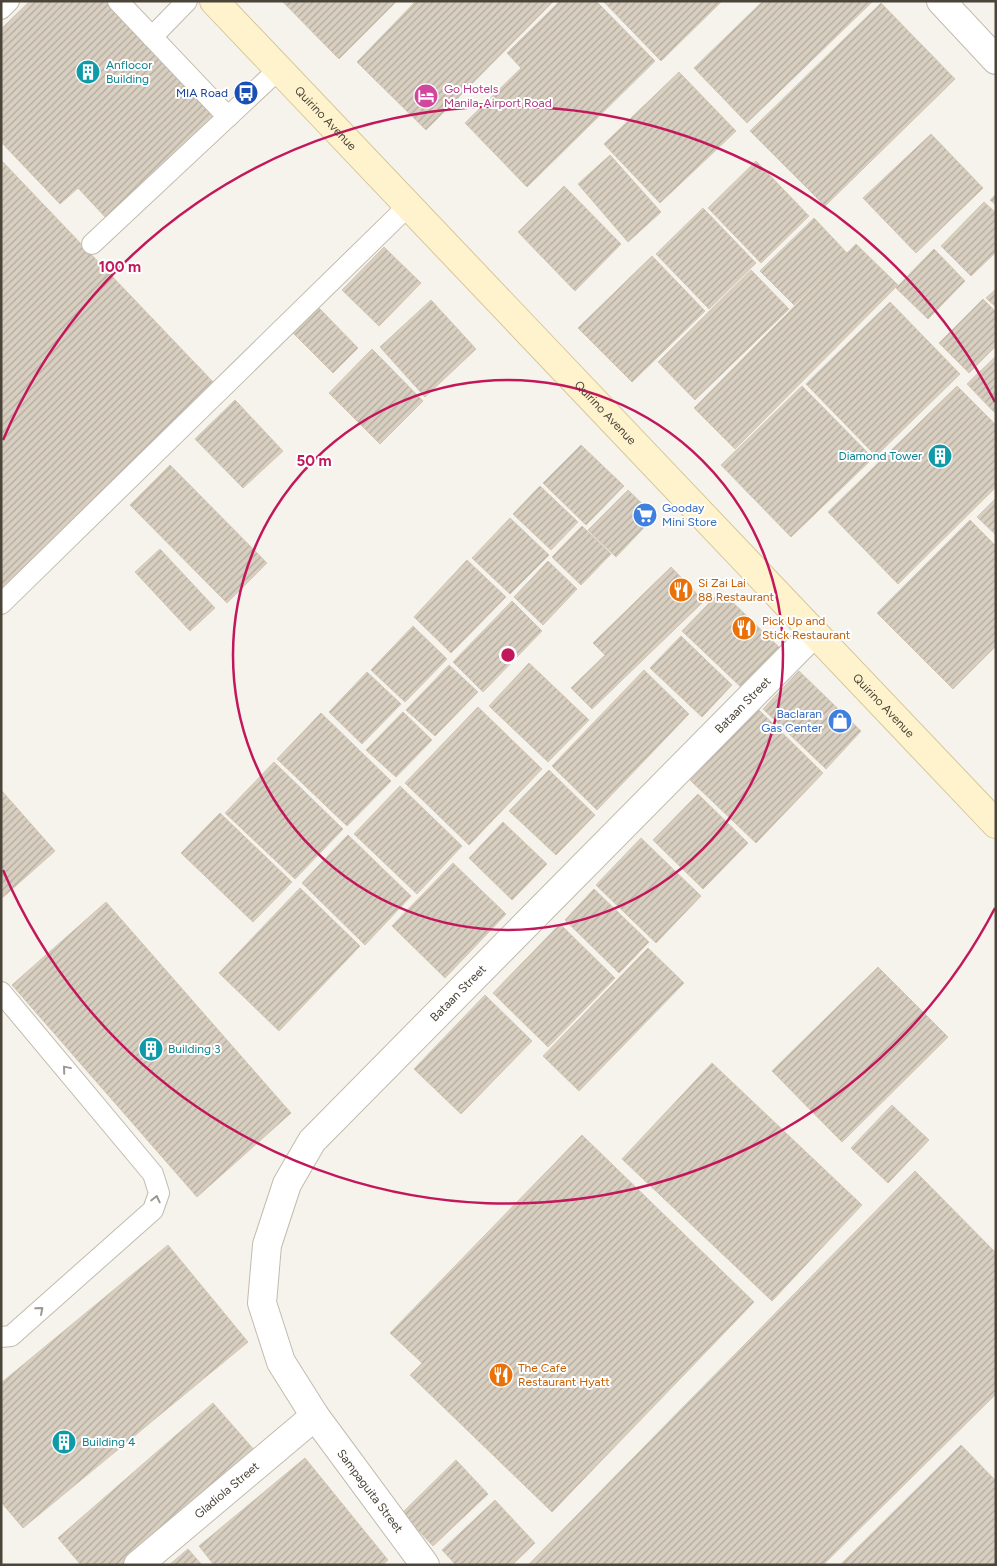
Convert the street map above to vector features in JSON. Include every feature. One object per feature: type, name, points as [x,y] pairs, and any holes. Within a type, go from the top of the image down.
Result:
[{"type":"main road","name":"Quirino Avenue","points":[[214,1],[996,824]]},
{"type":"street","points":[[941,1],[996,60]]},
{"type":"street","name":"Bataan Street","points":[[315,1416],[281,1362],[262,1303],[267,1245],[287,1184],[312,1141],[814,632]]},
{"type":"street","name":"Sampaguita Street","points":[[315,1416],[424,1564]]},
{"type":"street","name":"Gladiola Street","points":[[138,1565],[315,1416]]},
{"type":"lane","points":[[1,9],[9,1]]},
{"type":"lane","points":[[118,1],[228,117]]},
{"type":"lane","points":[[152,37],[187,1]]},
{"type":"lane","points":[[92,244],[279,70]]},
{"type":"lane","points":[[1,604],[408,206]]},
{"type":"lane","points":[[1,992],[153,1174],[159,1194],[153,1210],[11,1336],[1,1337]]},
{"type":"building","name":"Anflocor Building","points":[[30,1],[107,1],[216,116],[107,219],[78,188],[60,204],[1,142],[1,29]]},
{"type":"building","points":[[282,1],[397,1],[339,59]]},
{"type":"building","name":"Go Hotels Manila-Airport Road","points":[[416,1],[554,1],[426,130],[357,62]]},
{"type":"building","points":[[560,1],[596,1],[655,61],[527,187],[465,123],[521,68],[507,53]]},
{"type":"building","points":[[603,1],[722,1],[661,61]]},
{"type":"building","points":[[763,1],[873,1],[747,123],[694,68]]},
{"type":"building","points":[[881,3],[955,79],[825,206],[750,131]]},
{"type":"building","points":[[679,72],[736,131],[660,203],[604,144]]},
{"type":"building","points":[[931,134],[983,188],[916,253],[863,198]]},
{"type":"building","points":[[610,155],[661,212],[628,242],[578,184]]},
{"type":"building","points":[[1,160],[215,384],[1,588]]},
{"type":"building","points":[[756,161],[809,216],[761,263],[708,208]]},
{"type":"building","points":[[564,186],[621,244],[575,291],[518,232]]},
{"type":"building","points":[[996,194],[996,205],[990,200]]},
{"type":"building","points":[[984,202],[996,213],[996,252],[971,276],[941,246]]},
{"type":"building","points":[[703,208],[756,263],[709,309],[656,254]]},
{"type":"building","points":[[814,218],[847,253],[794,305],[760,271]]},
{"type":"building","points":[[856,244],[898,285],[735,449],[694,408]]},
{"type":"building","points":[[384,247],[421,283],[379,326],[342,290]]},
{"type":"building","points":[[934,249],[965,281],[928,319],[896,288]]},
{"type":"building","points":[[652,256],[705,311],[632,382],[578,328]]},
{"type":"building","points":[[751,270],[789,309],[695,400],[658,362]]},
{"type":"building","points":[[996,289],[996,307],[986,298]]},
{"type":"building","points":[[983,299],[996,312],[996,346],[969,373],[939,343]]},
{"type":"building","points":[[431,300],[476,349],[425,397],[380,347]]},
{"type":"building","points":[[890,302],[960,374],[876,456],[806,384]]},
{"type":"building","points":[[319,308],[358,348],[333,373],[293,333]]},
{"type":"building","points":[[372,349],[423,401],[380,444],[329,393]]},
{"type":"building","points":[[996,356],[996,410],[994,412],[967,384]]},
{"type":"building","points":[[802,386],[873,458],[791,537],[721,465]]},
{"type":"building","name":"Diamond Tower","points":[[957,386],[996,425],[996,487],[898,584],[828,512]]},
{"type":"building","points":[[235,400],[283,451],[243,488],[195,439]]},
{"type":"building","points":[[581,445],[624,486],[586,525],[543,483]]},
{"type":"building","points":[[170,465],[267,563],[227,603],[130,505]]},
{"type":"building","points":[[540,486],[578,522],[551,550],[513,514]]},
{"type":"building","points":[[628,490],[655,516],[616,557],[588,530]]},
{"type":"building","points":[[996,498],[996,535],[977,517]]},
{"type":"building","points":[[510,518],[549,555],[510,594],[472,558]]},
{"type":"building","points":[[970,520],[996,546],[996,646],[953,689],[877,613]]},
{"type":"building","points":[[582,526],[611,554],[581,585],[552,557]]},
{"type":"building","points":[[160,549],[215,608],[190,631],[135,572]]},
{"type":"building","points":[[467,560],[506,597],[451,653],[414,617]]},
{"type":"building","points":[[548,561],[577,589],[543,625],[514,597]]},
{"type":"building","points":[[671,567],[704,601],[592,709],[571,688],[605,655],[593,643]]},
{"type":"building","points":[[721,591],[782,650],[744,690],[682,631]]},
{"type":"building","points":[[512,601],[542,631],[483,692],[453,662]]},
{"type":"building","points":[[413,626],[447,659],[405,702],[371,670]]},
{"type":"building","points":[[681,636],[732,685],[702,717],[650,668]]},
{"type":"building","points":[[529,663],[589,720],[548,762],[489,706]]},
{"type":"building","points":[[449,665],[478,692],[435,736],[406,710]]},
{"type":"building","points":[[644,670],[689,714],[597,810],[552,766]]},
{"type":"building","points":[[799,671],[861,731],[826,769],[763,709]]},
{"type":"building","points":[[367,672],[401,704],[362,744],[329,712]]},
{"type":"building","points":[[478,707],[542,769],[469,845],[405,783]]},
{"type":"building","points":[[758,709],[823,773],[756,843],[690,780]]},
{"type":"building","points":[[403,712],[432,740],[396,777],[366,750]]},
{"type":"building","points":[[321,713],[391,781],[347,826],[277,759]]},
{"type":"building","points":[[274,762],[343,829],[295,879],[225,813]]},
{"type":"building","points":[[549,770],[595,815],[556,855],[509,811]]},
{"type":"building","points":[[400,786],[462,846],[417,894],[354,834]]},
{"type":"building","points":[[1,790],[55,851],[1,899]]},
{"type":"building","points":[[698,794],[748,843],[703,889],[653,840]]},
{"type":"building","points":[[220,813],[292,882],[253,922],[181,853]]},
{"type":"building","points":[[503,822],[547,864],[512,900],[469,858]]},
{"type":"building","points":[[348,835],[411,896],[365,945],[302,883]]},
{"type":"building","points":[[641,838],[701,896],[656,943],[596,885]]},
{"type":"building","points":[[453,863],[506,914],[445,978],[392,926]]},
{"type":"building","points":[[300,888],[360,946],[279,1031],[219,973]]},
{"type":"building","points":[[594,889],[649,942],[619,973],[565,920]]},
{"type":"building","name":"Building 3","points":[[106,902],[291,1113],[197,1197],[12,985]]},
{"type":"building","points":[[560,924],[615,978],[548,1047],[493,993]]},
{"type":"building","points":[[648,948],[684,983],[579,1091],[543,1056]]},
{"type":"building","points":[[878,967],[948,1037],[842,1142],[772,1071]]},
{"type":"building","points":[[485,995],[532,1041],[461,1114],[414,1069]]},
{"type":"building","points":[[712,1063],[862,1205],[772,1301],[622,1159]]},
{"type":"building","points":[[892,1105],[929,1140],[888,1183],[851,1148]]},
{"type":"building","points":[[582,1135],[754,1302],[552,1512],[410,1375],[422,1363],[390,1333]]},
{"type":"building","points":[[915,1171],[996,1253],[996,1394],[823,1565],[528,1565]]},
{"type":"building","name":"Building 4","points":[[168,1245],[248,1342],[23,1528],[1,1502],[1,1383]]},
{"type":"building","points":[[213,1403],[256,1452],[125,1565],[81,1565],[58,1538]]},
{"type":"building","points":[[961,1445],[996,1481],[996,1565],[840,1565]]},
{"type":"building","points":[[305,1458],[388,1560],[382,1565],[214,1565],[199,1546]]},
{"type":"building","points":[[456,1460],[488,1494],[433,1546],[402,1513]]},
{"type":"building","points":[[495,1500],[535,1543],[512,1565],[456,1565],[442,1550]]},
{"type":"building","points":[[188,1549],[202,1565],[169,1565]]},
{"type":"place","name":"Anflocor Building","points":[[88,72]]},
{"type":"place","name":"MIA Road","points":[[246,93]]},
{"type":"place","name":"Go Hotels Manila-Airport Road","points":[[426,96]]},
{"type":"place","name":"Diamond Tower","points":[[940,456]]},
{"type":"place","name":"Gooday Mini Store","points":[[645,515]]},
{"type":"place","name":"Si Zai Lai 88 Restaurant","points":[[681,590]]},
{"type":"place","name":"Pick Up and Stick Restaurant","points":[[744,628]]},
{"type":"place","name":"Baclaran Gas Center","points":[[840,721]]},
{"type":"place","name":"Building 3","points":[[151,1049]]},
{"type":"place","name":"The Cafe Restaurant Hyatt","points":[[501,1375]]},
{"type":"place","name":"Building 4","points":[[64,1442]]}]
